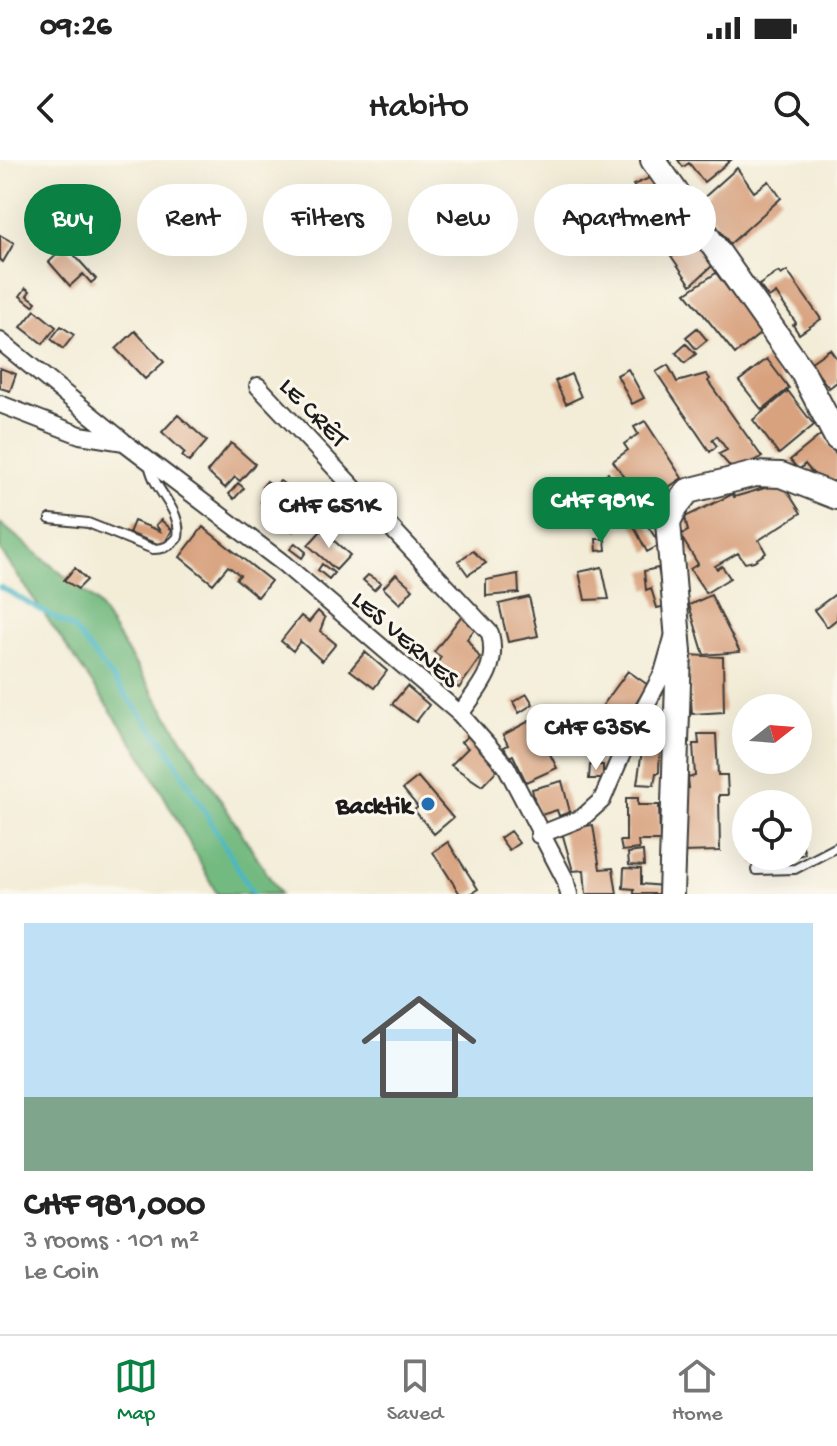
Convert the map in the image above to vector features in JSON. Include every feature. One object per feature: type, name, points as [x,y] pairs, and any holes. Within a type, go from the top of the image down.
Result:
[{"type":"street","points":[[653,160],[802,371],[837,438]]},
{"type":"street","points":[[0,341],[124,442]]},
{"type":"street","name":"LE CRÊT","points":[[258,386],[490,633],[495,652],[487,674],[460,714]]},
{"type":"street","name":"LES VERNES","points":[[0,404],[80,435],[124,442],[283,563],[460,714]]},
{"type":"street","points":[[671,894],[679,695],[677,621],[668,522],[688,491],[732,478],[781,475],[837,497]]},
{"type":"street","points":[[539,835],[582,818],[602,800],[630,735],[663,673],[677,621]]},
{"type":"street","points":[[460,714],[506,766],[539,835],[565,879],[569,894]]},
{"type":"lane","points":[[50,519],[88,523],[153,549],[173,543],[178,537],[178,519],[150,477],[149,461]]},
{"type":"lane","points":[[812,860],[837,847]]},
{"type":"green space","points":[[0,523],[96,602],[280,894],[217,894],[144,759],[0,550]]},
{"type":"building","points":[[678,160],[731,160],[704,182],[689,163],[683,167]]},
{"type":"building","points":[[737,168],[754,192],[769,181],[781,198],[730,244],[716,225],[716,187]]},
{"type":"building","points":[[652,177],[657,184],[635,184]]},
{"type":"building","points":[[0,235],[14,243],[3,262],[0,260]]},
{"type":"building","points":[[55,256],[75,256],[96,279],[91,283],[83,274],[70,286],[49,262]]},
{"type":"building","points":[[671,256],[707,256],[713,265],[691,285]]},
{"type":"building","points":[[787,271],[821,319],[799,334],[793,325],[796,323],[776,293],[769,298],[759,285],[778,272],[781,275]]},
{"type":"building","points":[[716,273],[761,333],[735,354],[686,293]]},
{"type":"building","points":[[26,288],[30,291],[27,295],[36,302],[33,306],[20,296]]},
{"type":"building","points":[[35,310],[56,327],[43,344],[21,327]]},
{"type":"building","points":[[61,326],[74,335],[63,349],[51,339]]},
{"type":"building","points":[[697,328],[707,340],[696,349],[686,337]]},
{"type":"building","points":[[135,331],[164,362],[145,379],[116,349]]},
{"type":"building","points":[[686,344],[696,354],[685,363],[676,353]]},
{"type":"building","points":[[830,349],[837,359],[837,382],[829,388],[810,363]]},
{"type":"building","points":[[767,359],[789,388],[762,410],[739,381]]},
{"type":"building","points":[[668,365],[677,382],[706,374],[762,457],[733,470],[719,454],[727,450],[717,436],[712,440],[717,446],[710,452],[656,372]]},
{"type":"building","points":[[0,368],[16,374],[10,391],[0,388]]},
{"type":"building","points":[[628,369],[644,398],[632,404],[617,375]]},
{"type":"building","points":[[571,374],[581,397],[566,404],[555,381]]},
{"type":"building","points":[[788,391],[814,425],[779,454],[753,420]]},
{"type":"building","points":[[178,415],[207,441],[189,462],[182,456],[185,453],[162,432]]},
{"type":"building","points":[[645,421],[682,478],[616,523],[604,505],[631,487],[613,461],[628,450],[624,444],[638,434],[634,427]]},
{"type":"building","points":[[822,434],[837,456],[837,479],[828,485],[822,484],[805,464],[799,470],[790,460]]},
{"type":"building","points":[[231,443],[255,464],[240,481],[235,477],[225,488],[207,472]]},
{"type":"building","points":[[608,473],[619,494],[606,501],[594,480]]},
{"type":"building","points":[[267,481],[274,487],[280,481],[288,487],[282,494],[295,506],[301,500],[309,506],[294,523],[298,526],[293,531],[261,502],[269,494],[262,487]]},
{"type":"building","points":[[238,483],[244,488],[234,499],[229,494]]},
{"type":"building","points":[[782,483],[801,513],[759,540],[766,553],[754,561],[745,563],[738,553],[715,566],[717,569],[722,566],[730,578],[706,593],[690,569],[698,564],[680,535],[688,531],[685,517],[733,494],[734,497]]},
{"type":"building","points":[[640,514],[660,545],[647,552],[631,521]]},
{"type":"building","points":[[161,520],[172,530],[163,546],[129,533],[134,521],[160,531],[156,525]]},
{"type":"building","points":[[203,527],[271,581],[258,597],[236,579],[240,575],[228,566],[213,584],[180,557]]},
{"type":"building","points":[[322,530],[350,555],[336,570],[308,545]]},
{"type":"building","points":[[596,539],[605,539],[606,550],[597,551]]},
{"type":"building","points":[[295,543],[306,552],[302,558],[290,549]]},
{"type":"building","points":[[473,551],[486,563],[468,575],[458,561]]},
{"type":"building","points":[[322,564],[334,573],[329,579],[318,570]]},
{"type":"building","points":[[602,567],[609,599],[585,600],[579,572]]},
{"type":"building","points":[[75,568],[87,580],[78,589],[64,580]]},
{"type":"building","points":[[658,568],[666,606],[657,608],[651,588],[646,590],[644,571]]},
{"type":"building","points":[[396,574],[413,589],[400,604],[383,588]]},
{"type":"building","points":[[518,574],[519,593],[486,596],[486,580]]},
{"type":"building","points":[[368,575],[381,583],[374,590],[363,580]]},
{"type":"building","points":[[837,593],[837,619],[827,627],[814,610]]},
{"type":"building","points":[[711,595],[740,652],[704,655],[689,605]]},
{"type":"building","points":[[529,597],[538,636],[508,642],[499,604]]},
{"type":"building","points":[[318,611],[325,618],[320,631],[336,644],[322,661],[300,641],[293,651],[281,641],[301,616],[309,622]]},
{"type":"building","points":[[463,614],[477,626],[467,639],[480,658],[459,688],[433,669],[441,657],[434,652]]},
{"type":"building","points":[[365,652],[387,671],[374,688],[350,670]]},
{"type":"building","points":[[688,655],[723,657],[724,712],[692,714]]},
{"type":"building","points":[[628,671],[648,685],[624,722],[603,705]]},
{"type":"building","points":[[407,686],[429,705],[416,722],[392,704]]},
{"type":"building","points":[[527,694],[533,704],[519,713],[513,702]]},
{"type":"building","points":[[649,714],[662,714],[662,729],[648,728]]},
{"type":"building","points":[[533,719],[552,746],[547,748],[557,768],[526,782],[513,755],[509,757],[504,747],[508,745],[503,735]]},
{"type":"building","points":[[698,734],[716,734],[718,775],[727,775],[728,795],[719,795],[720,851],[681,852],[680,789],[689,788],[688,778],[695,776],[693,744],[699,744]]},
{"type":"building","points":[[469,735],[501,766],[482,786],[451,765],[468,748],[461,742]]},
{"type":"building","points":[[644,737],[660,738],[659,773],[656,773],[654,785],[637,784]]},
{"type":"building","points":[[590,765],[603,765],[603,779],[589,779]]},
{"type":"building","points":[[418,777],[453,818],[434,834],[414,810],[418,807],[403,789]]},
{"type":"building","points":[[562,781],[570,812],[559,816],[557,810],[538,816],[532,789]]},
{"type":"building","points":[[626,798],[638,798],[638,805],[659,805],[660,841],[638,841],[639,849],[622,851],[620,841],[626,841]]},
{"type":"building","points":[[593,825],[600,869],[613,868],[617,894],[586,894],[584,870],[573,871],[561,829]]},
{"type":"building","points":[[510,831],[519,843],[509,850],[500,838]]},
{"type":"building","points":[[448,842],[478,889],[470,894],[460,894],[433,852]]},
{"type":"building","points":[[643,851],[644,866],[629,865],[628,853]]},
{"type":"building","points":[[624,868],[641,869],[641,884],[663,886],[663,894],[634,894],[634,889],[623,888]]},
{"type":"waterway","points":[[0,587],[73,628],[166,746],[253,894]]},
{"type":"place","name":"Backtik","points":[[428,804]]}]
